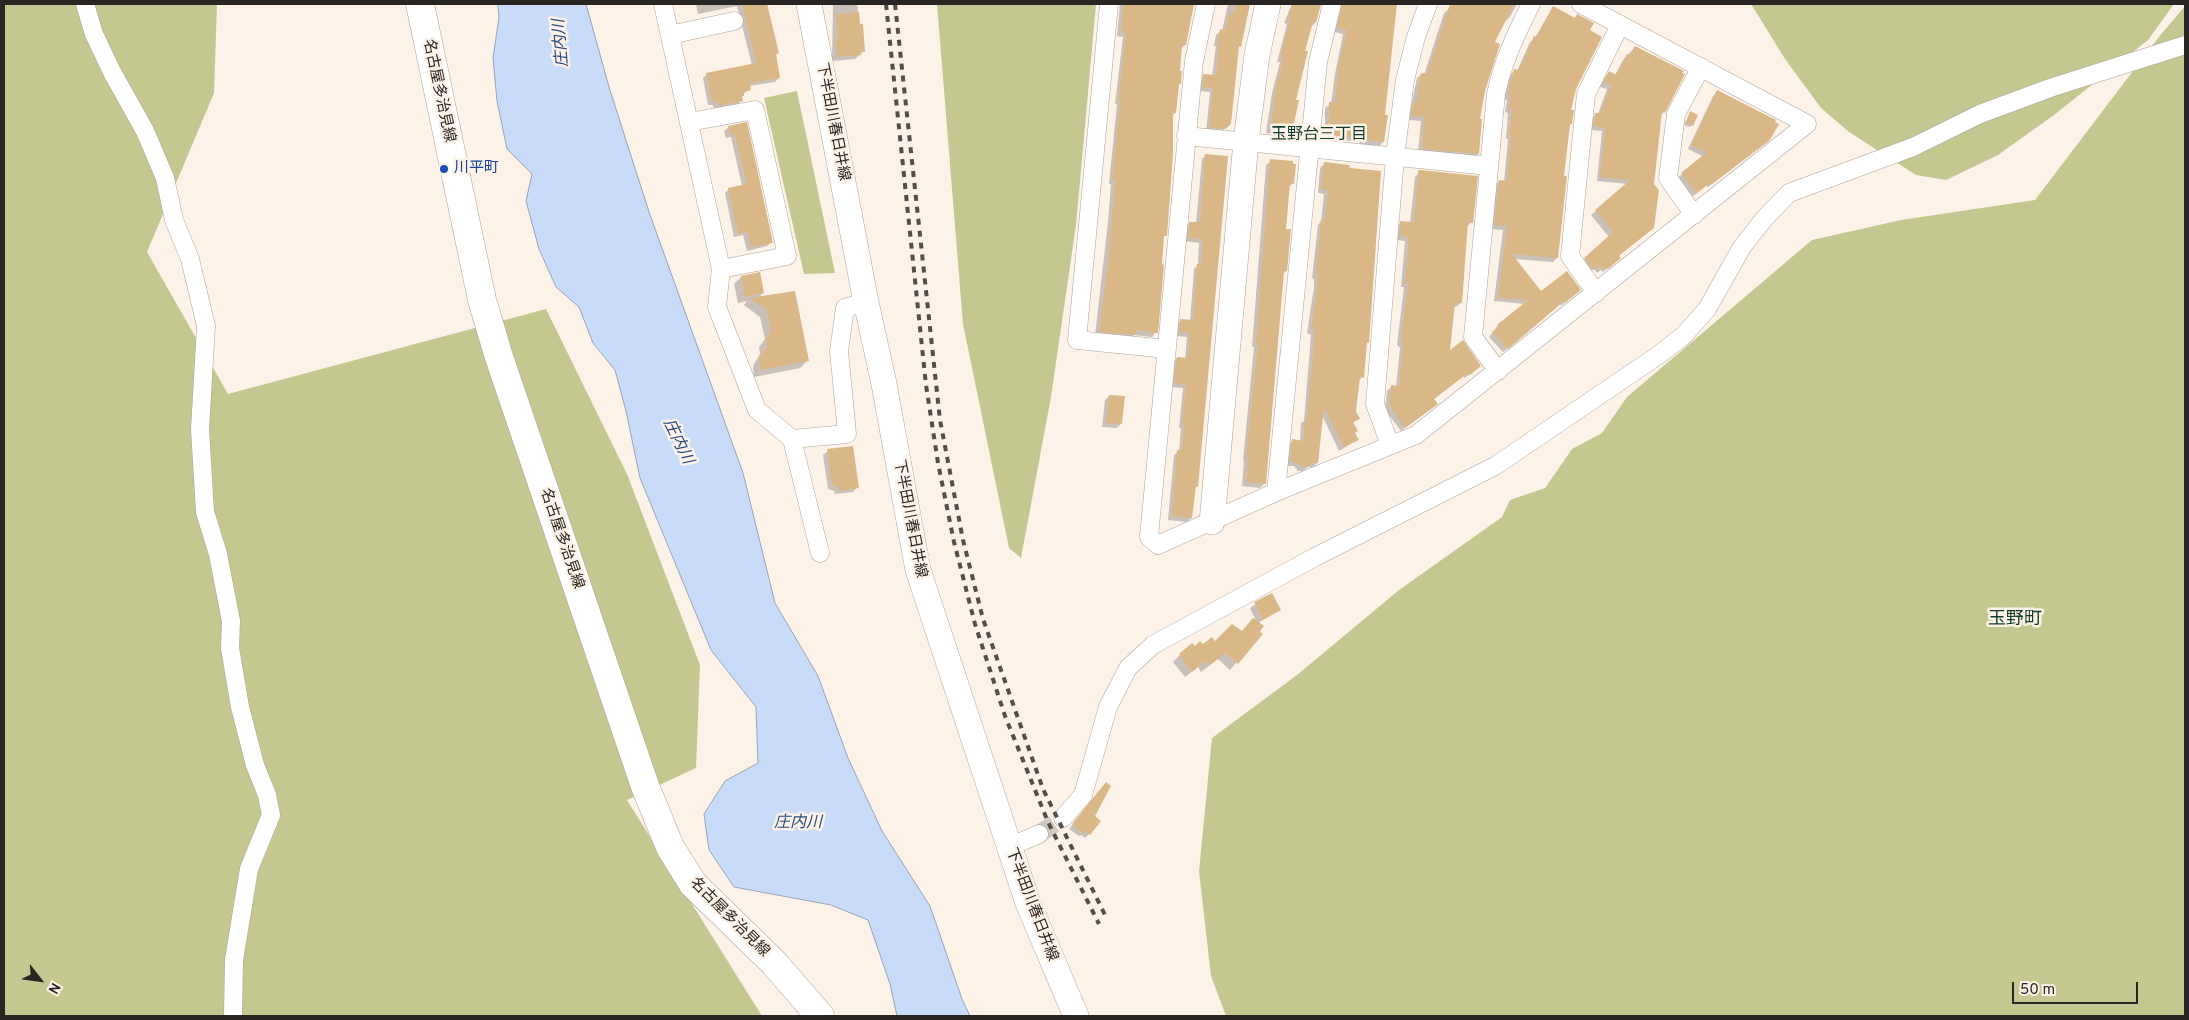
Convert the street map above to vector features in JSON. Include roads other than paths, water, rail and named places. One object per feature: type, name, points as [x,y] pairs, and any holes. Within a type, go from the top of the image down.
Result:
[{"type":"main road","name":"名古屋多治見線","points":[[420,4],[482,300],[505,375],[645,786],[670,847],[693,884],[774,963],[820,1016]]},
{"type":"main road","name":"下半田川春日井線","points":[[809,4],[866,302],[884,384],[918,570],[1028,902],[1076,1016]]},
{"type":"main road","points":[[1212,522],[1246,141],[1258,55],[1268,4]]},
{"type":"street","points":[[85,4],[94,34],[112,72],[145,131],[165,178],[174,220],[190,259],[206,326],[200,429],[205,512],[218,554],[231,622],[230,648],[240,707],[255,765],[267,795],[271,816],[249,869],[234,960],[233,1016]]},
{"type":"street","points":[[663,4],[721,269],[718,307],[757,410],[792,439],[820,553]]},
{"type":"street","points":[[1109,4],[1077,340],[1167,349]]},
{"type":"street","points":[[1206,4],[1194,62],[1186,136],[1149,538],[1158,545],[1276,492],[1416,435],[1808,124],[1581,4]]},
{"type":"street","points":[[1276,492],[1318,62],[1332,4]]},
{"type":"street","points":[[1390,445],[1375,404],[1395,157],[1405,80],[1416,36],[1428,4]]},
{"type":"street","points":[[1498,371],[1473,337],[1496,94],[1501,68],[1510,44],[1531,4]]},
{"type":"street","points":[[670,35],[734,20]]},
{"type":"street","points":[[1596,293],[1570,256],[1586,94],[1620,25]]},
{"type":"street","points":[[1063,818],[1083,794],[1108,707],[1128,668],[1152,645],[1315,557],[1495,466],[1657,356],[1683,336],[1707,309],[1742,247],[1764,219],[1789,193],[1913,147],[1980,114],[2050,88],[2185,44]]},
{"type":"street","points":[[1694,215],[1668,178],[1676,114],[1701,67]]},
{"type":"street","points":[[689,122],[755,110],[787,256],[721,269]]},
{"type":"street","points":[[1186,136],[1489,166]]},
{"type":"street","points":[[792,439],[847,434],[839,351],[845,308],[866,302]]},
{"type":"street","points":[[1010,847],[1040,834]]},
{"type":"water","name":"庄内川","points":[[498,4],[586,4],[609,87],[649,212],[743,473],[775,603],[818,676],[848,758],[882,831],[930,906],[962,999],[970,1016],[897,1016],[890,984],[868,920],[831,905],[734,887],[709,850],[704,814],[725,781],[758,763],[756,707],[711,650],[640,478],[615,370],[593,343],[579,307],[556,287],[539,249],[526,201],[532,174],[507,149],[497,101],[493,58],[499,17]]},
{"type":"tunnel","points":[[1039,834],[1063,818]]},
{"type":"railway","points":[[886,4],[926,385],[938,463],[954,542],[975,624],[1005,716],[1048,822],[1099,924]]},
{"type":"railway","points":[[895,4],[940,420],[963,540],[983,619],[1043,789],[1107,919]]},
{"type":"place","name":"川平町","points":[[444,169]]},
{"type":"district","name":"玉野台三丁目","points":[[1319,136]]},
{"type":"district","name":"玉野町","points":[[2015,620]]}]
